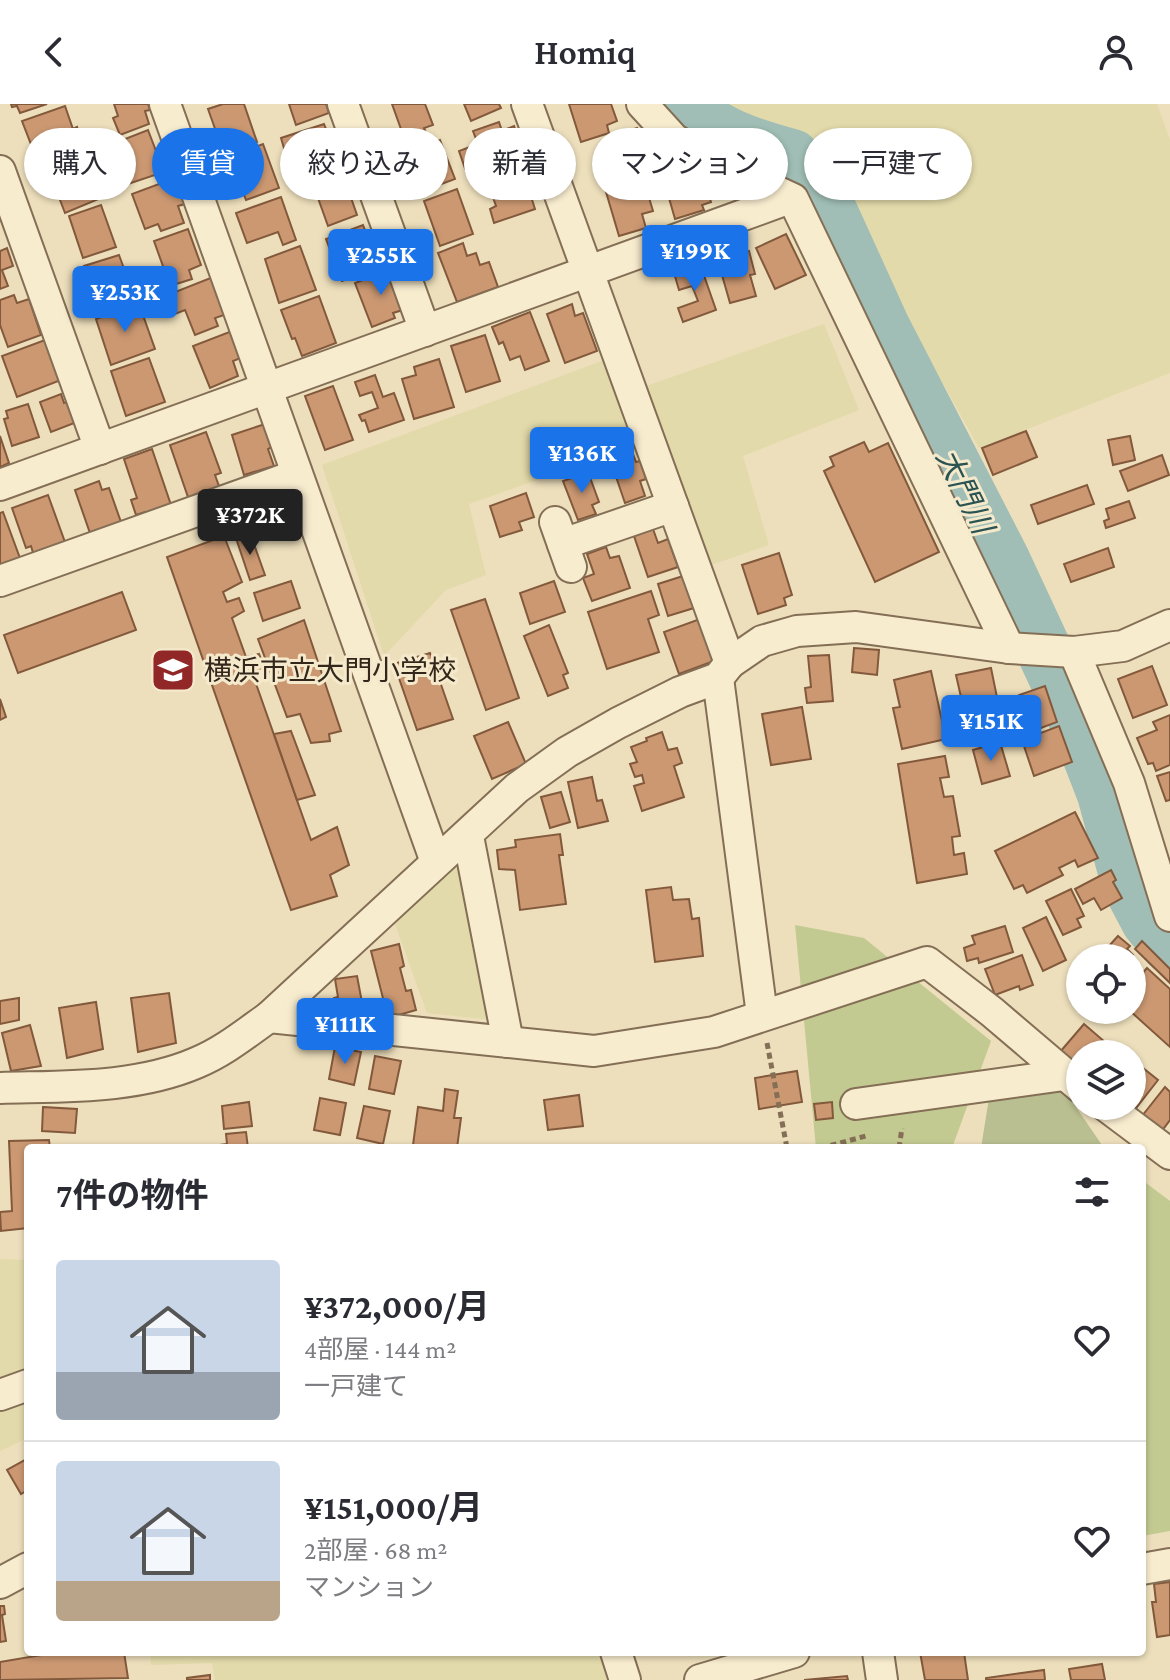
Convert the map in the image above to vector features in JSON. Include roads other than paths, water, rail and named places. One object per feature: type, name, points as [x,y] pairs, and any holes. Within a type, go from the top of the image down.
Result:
[{"type":"street","points":[[165,104],[436,862]]},
{"type":"street","points":[[343,104],[425,331]]},
{"type":"street","points":[[527,104],[673,506],[724,670],[762,1015]]},
{"type":"street","points":[[642,104],[674,139],[709,160],[790,198],[1015,649]]},
{"type":"street","points":[[0,171],[100,449]]},
{"type":"street","points":[[0,485],[790,198]]},
{"type":"street","points":[[0,581],[297,475]]},
{"type":"street","points":[[563,544],[673,506]]},
{"type":"street","points":[[0,1088],[88,1086],[137,1079],[194,1064],[228,1047],[269,1017],[517,788],[567,752],[724,670],[762,641],[797,631],[856,627],[1015,649],[1063,651],[1123,646],[1170,625]]},
{"type":"street","points":[[1063,651],[1129,783],[1168,906]]},
{"type":"street","points":[[468,836],[508,1042]]},
{"type":"street","points":[[269,1017],[594,1051],[714,1032],[927,962],[992,1012],[1066,1076]]},
{"type":"street","points":[[856,1104],[1066,1082]]},
{"type":"street","points":[[1125,1120],[1170,1154]]},
{"type":"street","points":[[0,1395],[24,1386]]},
{"type":"street","points":[[1146,1568],[1170,1564]]},
{"type":"street","points":[[0,1583],[24,1570]]},
{"type":"street","points":[[617,1656],[625,1680]]},
{"type":"street","points":[[700,1680],[781,1656]]},
{"type":"street","points":[[879,1656],[882,1680]]},
{"type":"waterway","name":"大門川","points":[[679,104],[732,137],[792,157],[827,206],[882,327],[1002,560],[1076,719],[1105,794],[1129,883],[1149,921],[1170,946]]},
{"type":"place","name":"横浜市立大門小学校","points":[[173,670]]}]
